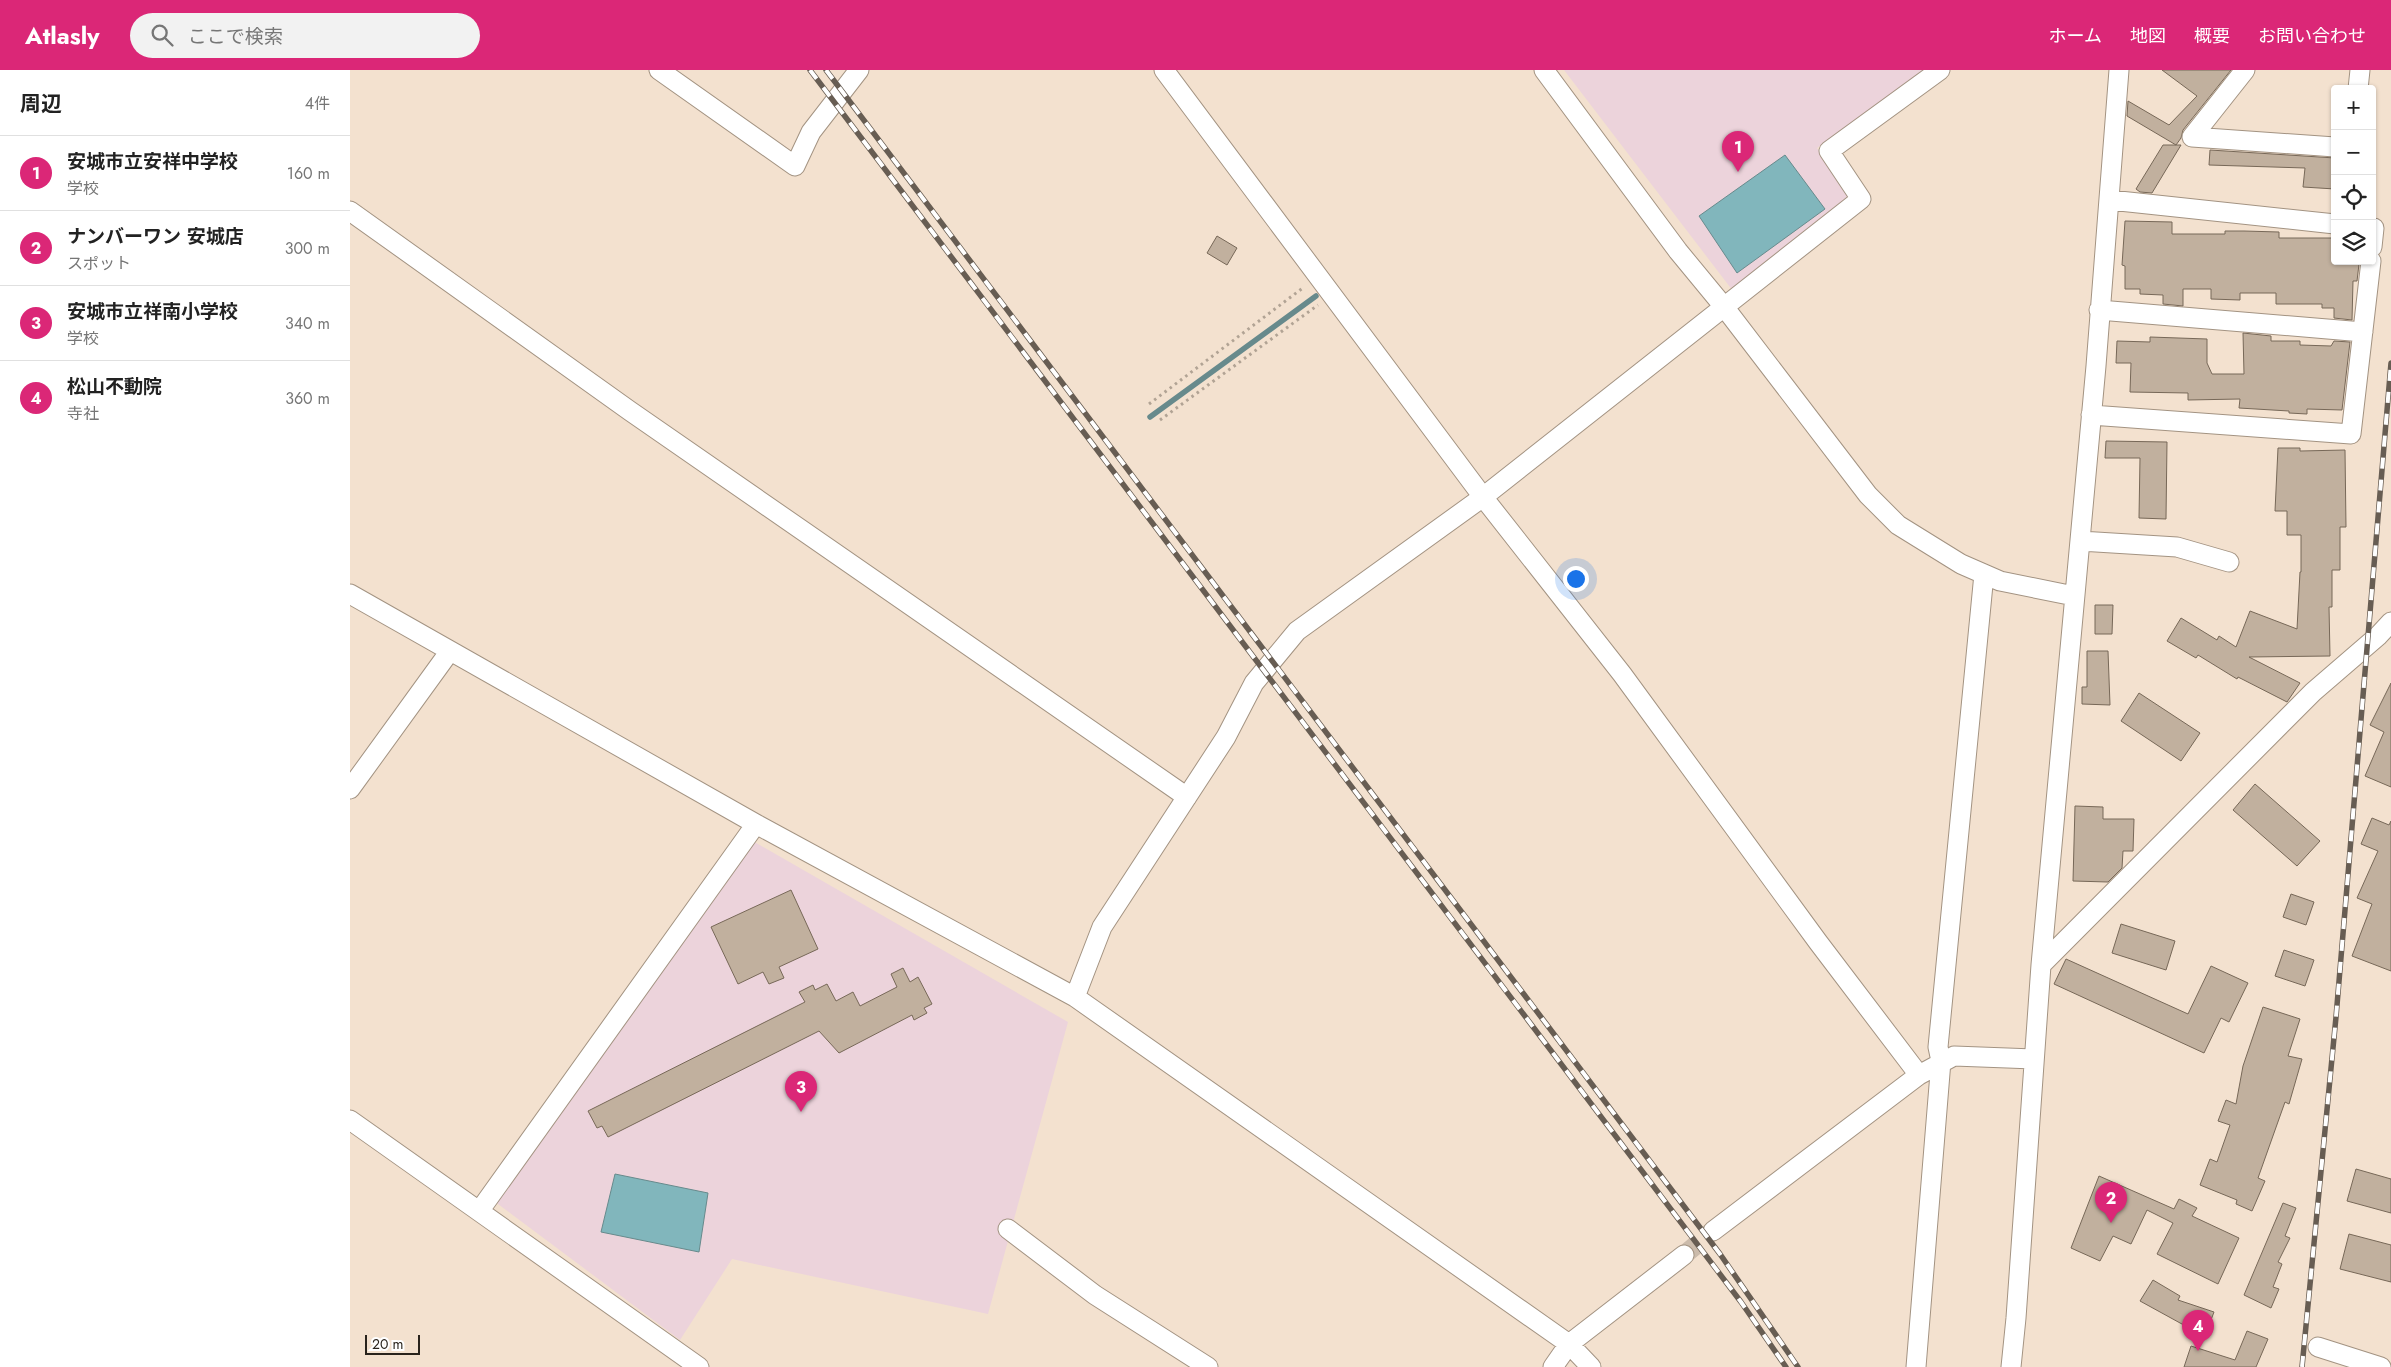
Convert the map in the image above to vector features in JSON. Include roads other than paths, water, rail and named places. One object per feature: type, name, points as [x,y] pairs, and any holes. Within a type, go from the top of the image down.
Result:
[{"type":"street","points":[[659,70],[795,166],[811,132],[859,70]]},
{"type":"street","points":[[1164,70],[1483,497],[1622,674],[1818,942],[1919,1075]]},
{"type":"street","points":[[1544,70],[1678,251],[1725,308],[1868,495],[1898,525],[1941,553],[2000,581],[2074,596]]},
{"type":"street","points":[[1075,997],[1102,927],[1226,737],[1254,683],[1297,631],[1483,497],[1861,200],[1829,151],[1940,70]]},
{"type":"street","points":[[2011,1367],[2017,1308],[2041,965],[2110,200],[2119,70]]},
{"type":"street","points":[[2245,70],[2192,137],[2331,148]]},
{"type":"street","points":[[2358,85],[2360,70]]},
{"type":"street","points":[[2110,200],[2331,224]]},
{"type":"street","points":[[350,212],[630,411],[1186,797]]},
{"type":"street","points":[[2091,415],[2351,434],[2371,265]]},
{"type":"street","points":[[2099,310],[2363,332]]},
{"type":"street","points":[[2080,541],[2177,547],[2229,562]]},
{"type":"street","points":[[1916,1367],[1941,1061],[1938,1047],[1984,574]]},
{"type":"street","points":[[350,594],[756,824],[1075,997],[1569,1344],[1590,1367]]},
{"type":"street","points":[[2041,965],[2313,692],[2385,640],[2391,622]]},
{"type":"street","points":[[350,789],[450,651]]},
{"type":"street","points":[[480,1210],[756,824]]},
{"type":"street","points":[[1713,1231],[1919,1075],[1941,1061],[1954,1056],[2034,1059]]},
{"type":"street","points":[[350,1120],[480,1210],[699,1367]]},
{"type":"street","points":[[1008,1229],[1096,1295],[1208,1367]]},
{"type":"street","points":[[1553,1367],[1569,1344],[1684,1255]]},
{"type":"street","points":[[2318,1347],[2381,1367]]},
{"type":"water","points":[[1785,155],[1825,209],[1737,273],[1699,216]]},
{"type":"water","points":[[615,1174],[708,1193],[699,1252],[601,1232]]},
{"type":"waterway","points":[[1150,417],[1316,296]]},
{"type":"tunnel","points":[[1684,1255],[1713,1231]]},
{"type":"railway","points":[[810,70],[1741,1302],[1786,1367]]},
{"type":"railway","points":[[826,70],[1720,1254],[1798,1367]]},
{"type":"railway","points":[[2302,1367],[2336,1017],[2391,363]]},
{"type":"place","name":"安城市立安祥中学校","points":[[1738,172]]},
{"type":"place","name":"安城市立祥南小学校","points":[[801,1112]]},
{"type":"place","name":"ナンバーワン 安城店","points":[[2111,1223]]},
{"type":"place","name":"松山不動院","points":[[2198,1351]]}]
